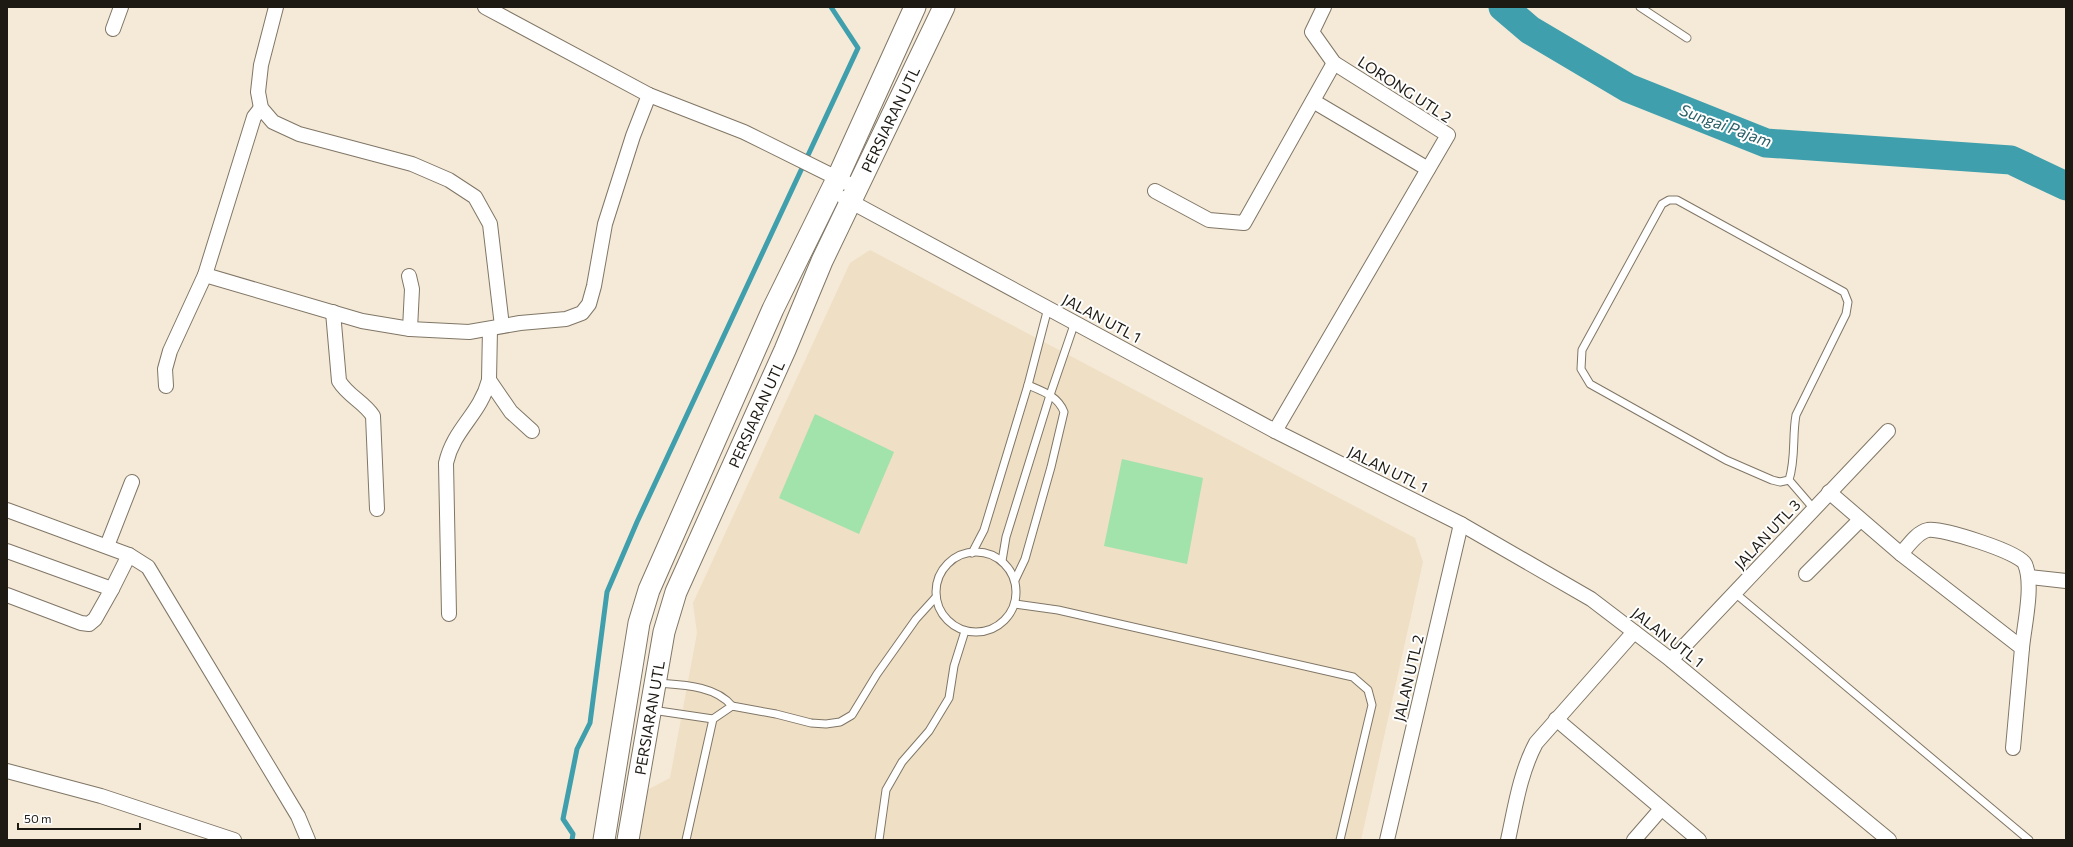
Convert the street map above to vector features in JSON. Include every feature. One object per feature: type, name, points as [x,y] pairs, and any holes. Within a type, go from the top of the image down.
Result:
[{"type":"street","points":[[113,29],[121,7]]},
{"type":"street","points":[[276,7],[261,65],[258,92],[261,108],[273,122],[299,134],[412,164],[449,180],[475,197],[490,224],[496,328],[489,380],[485,395],[476,410],[457,434],[448,450],[446,463],[449,614]]},
{"type":"street","name":"JALAN UTL 1","points":[[485,7],[649,95],[744,132],[789,154],[854,195],[1048,308],[1275,431],[1462,524],[1591,599],[1671,660],[1889,840]]},
{"type":"street","name":"PERSIARAN UTL","points":[[604,840],[643,606],[829,180],[915,7]]},
{"type":"street","name":"PERSIARAN UTL","points":[[628,840],[664,632],[676,592],[785,350],[822,261],[944,7]]},
{"type":"street","points":[[1324,7],[1312,32],[1334,63]]},
{"type":"street","name":"LORONG UTL 2","points":[[1155,192],[1209,220],[1244,223],[1334,63],[1448,135],[1275,431]]},
{"type":"street","points":[[205,275],[362,321],[410,329],[469,332],[566,319],[582,313],[589,304],[605,224],[633,136],[649,95]]},
{"type":"street","points":[[1313,100],[1428,169]]},
{"type":"street","points":[[166,386],[165,368],[170,351],[205,275],[254,117],[261,108]]},
{"type":"street","points":[[409,276],[412,289],[410,329]]},
{"type":"street","points":[[333,312],[339,382],[344,389],[367,407],[373,416],[377,509]]},
{"type":"street","points":[[489,380],[511,412],[532,431]]},
{"type":"street","name":"JALAN UTL 3","points":[[1671,660],[1888,431]]},
{"type":"street","points":[[107,546],[132,482]]},
{"type":"street","points":[[1829,492],[1901,554],[2022,648]]},
{"type":"street","points":[[7,510],[107,546],[129,555],[148,567],[298,816],[308,840]]},
{"type":"street","points":[[1806,574],[1860,520]]},
{"type":"street","name":"JALAN UTL 2","points":[[1387,840],[1462,524]]},
{"type":"street","points":[[1901,554],[1913,540],[1928,530],[1948,533],[2009,552],[2024,562],[2029,577],[2013,748]]},
{"type":"street","points":[[7,551],[112,589]]},
{"type":"street","points":[[7,595],[81,623],[89,624],[95,619],[129,555]]},
{"type":"street","points":[[2029,577],[2066,581]]},
{"type":"street","points":[[1508,840],[1528,758],[1536,743],[1634,632]]},
{"type":"street","points":[[1556,719],[1699,840]]},
{"type":"street","points":[[7,771],[101,796],[234,840]]},
{"type":"street","points":[[1634,840],[1661,809]]},
{"type":"lane","points":[[1640,7],[1687,38]]},
{"type":"lane","points":[[1669,200],[1677,200],[1844,292],[1848,302],[1846,314],[1796,415],[1793,429],[1793,468],[1789,480],[1780,482],[1772,480],[1726,460],[1590,384],[1581,369],[1582,350],[1662,204],[1669,200]]},
{"type":"lane","points":[[972,552],[984,530],[1028,385],[1048,308]]},
{"type":"lane","points":[[1002,561],[1006,537],[1050,395],[1075,322]]},
{"type":"lane","points":[[1015,580],[1025,559],[1064,412],[1061,405],[1050,395],[1028,385]]},
{"type":"lane","points":[[1789,480],[1814,509]]},
{"type":"lane","points":[[972,552],[983,552],[1002,561],[1010,570],[1015,580],[1017,592],[1015,604],[1010,615],[1001,624],[990,630],[978,632],[965,631],[954,626],[939,608],[936,597],[937,584],[945,567],[960,556],[972,552]]},
{"type":"lane","points":[[1735,593],[2029,840]]},
{"type":"lane","points":[[655,682],[695,687],[715,692],[727,700],[732,706],[811,722],[826,724],[840,722],[852,715],[877,674],[916,619],[936,597]]},
{"type":"lane","points":[[1015,604],[1058,610],[1353,677],[1368,690],[1372,706],[1340,840]]},
{"type":"lane","points":[[879,840],[886,790],[902,762],[929,731],[949,698],[954,666],[965,631]]},
{"type":"lane","points":[[650,710],[713,719],[732,706]]},
{"type":"lane","points":[[686,840],[713,719]]},
{"type":"shaded area","points":[[870,250],[1415,538],[1423,562],[1361,840],[640,840],[647,790],[670,778],[697,633],[693,603],[850,263]]},
{"type":"green space","points":[[815,414],[894,452],[859,534],[779,498]]},
{"type":"green space","points":[[1122,459],[1203,478],[1187,564],[1104,546]]},
{"type":"waterway","points":[[572,840],[573,834],[563,819],[577,749],[590,723],[607,592],[637,522],[858,48],[831,7]]},
{"type":"waterway","name":"Sungai Pajam","points":[[1503,7],[1530,30],[1628,88],[1766,143],[2011,160],[2066,186]]}]
